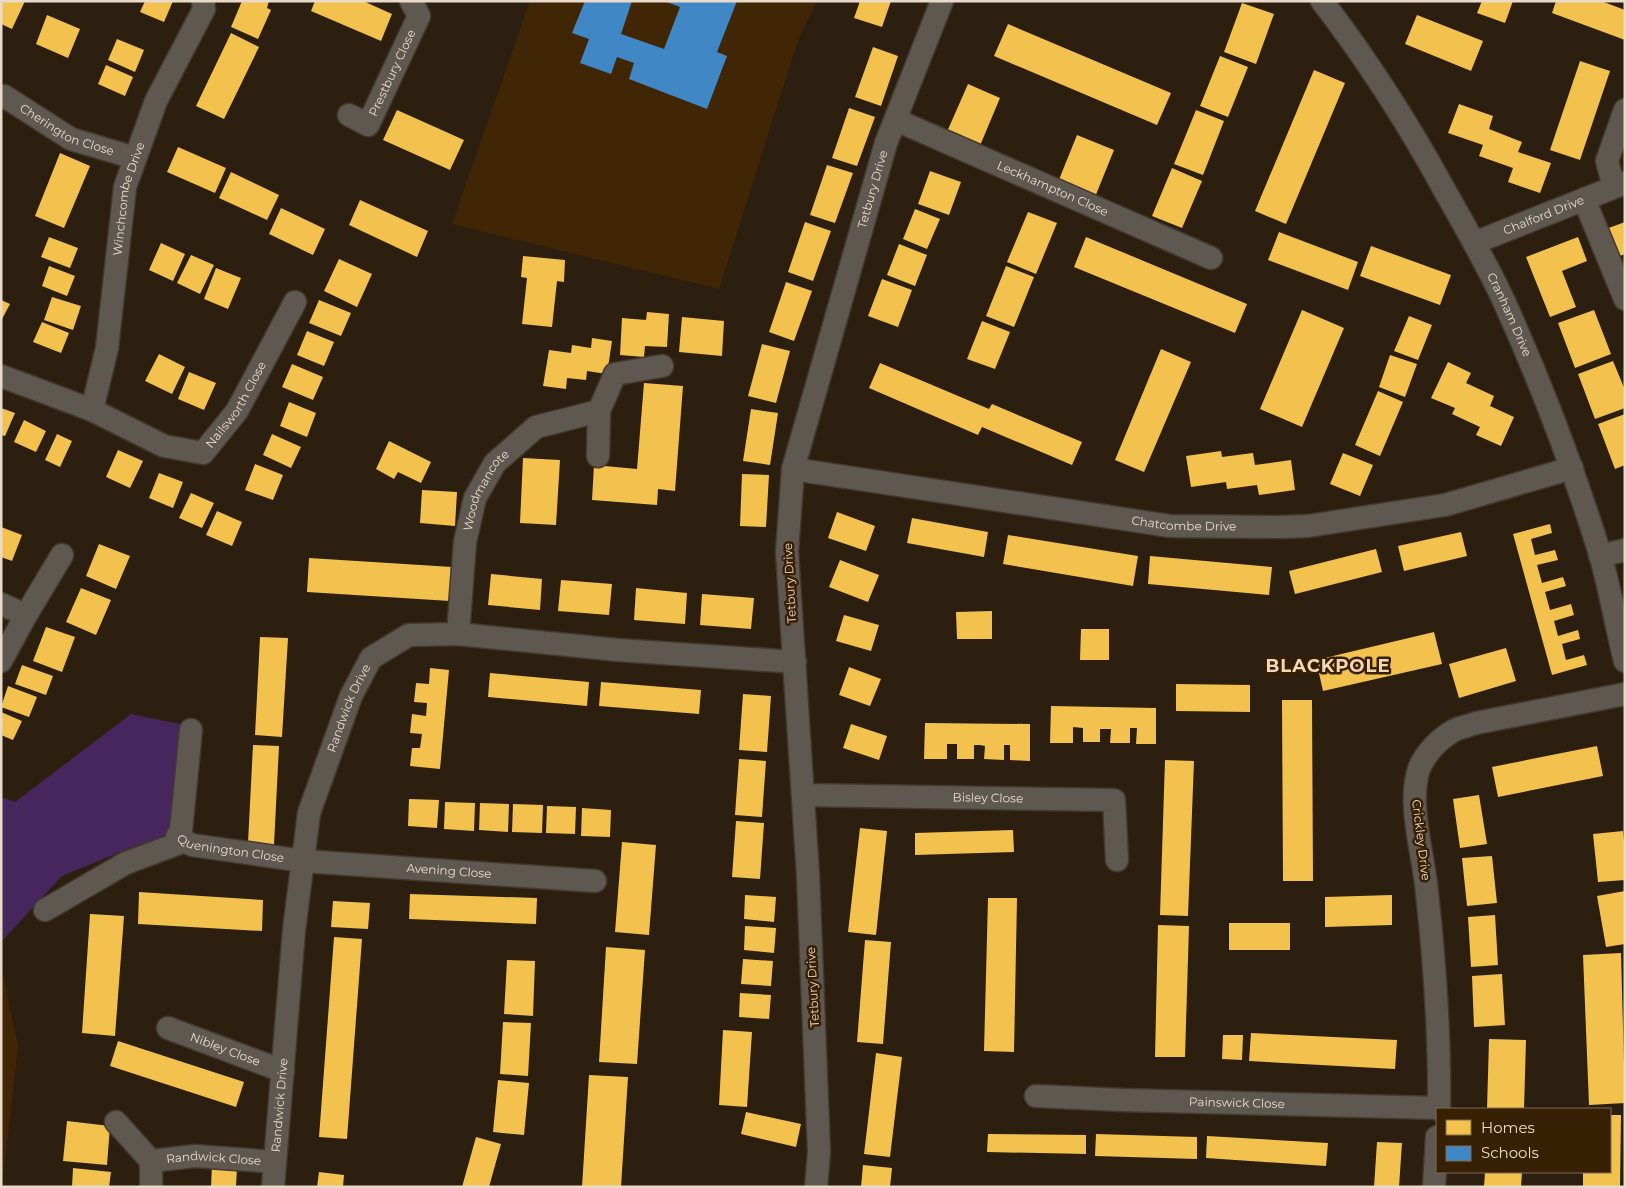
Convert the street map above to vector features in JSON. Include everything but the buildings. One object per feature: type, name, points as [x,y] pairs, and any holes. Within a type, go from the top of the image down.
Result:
[{"type":"street","name":"Winchcombe Drive","points":[[92,410],[108,348],[124,187],[156,101],[204,9],[203,1]]},
{"type":"street","name":"Prestbury Close","points":[[349,115],[368,124],[418,16],[411,1]]},
{"type":"street","name":"Tetbury Drive","points":[[816,1187],[819,1142],[808,875],[787,552],[793,469],[886,143],[942,1]]},
{"type":"street","name":"Cranham Drive","points":[[1322,1],[1397,108],[1428,160],[1501,296],[1528,355],[1572,468],[1600,556],[1625,661]]},
{"type":"street","name":"Cherington Close","points":[[4,96],[71,139],[135,158]]},
{"type":"street","name":"Chalford Drive","points":[[1474,244],[1619,185],[1607,161],[1625,110]]},
{"type":"street","name":"Leckhampton Close","points":[[896,120],[1211,258]]},
{"type":"street","points":[[1584,199],[1625,299]]},
{"type":"street","name":"Nailsworth Close","points":[[92,410],[164,446],[203,453],[237,411],[294,302]]},
{"type":"street","points":[[598,456],[599,411],[615,374],[662,366]]},
{"type":"street","points":[[1,376],[92,410]]},
{"type":"street","name":"Woodmancote","points":[[458,634],[465,542],[475,498],[496,463],[536,427],[599,411]]},
{"type":"street","name":"Chatcombe Drive","points":[[793,469],[1170,526],[1284,527],[1308,526],[1445,505],[1572,468]]},
{"type":"street","points":[[1600,556],[1625,550]]},
{"type":"street","points":[[1,661],[62,555]]},
{"type":"street","points":[[1,604],[26,615]]},
{"type":"street","name":"Randwick Drive","points":[[273,1187],[294,930],[309,813],[351,696],[371,658],[409,635],[458,634],[618,650],[795,662]]},
{"type":"street","name":"Crickley Drive","points":[[1439,1108],[1435,977],[1427,891],[1414,799],[1420,766],[1428,752],[1455,730],[1476,723],[1625,694]]},
{"type":"street","name":"Quenington Close","points":[[191,730],[181,830],[177,837],[192,845],[303,861]]},
{"type":"street","name":"Bisley Close","points":[[803,795],[1114,800],[1116,860]]},
{"type":"street","points":[[45,910],[126,863],[186,841]]},
{"type":"street","name":"Avening Close","points":[[303,861],[595,881]]},
{"type":"street","name":"Nibley Close","points":[[168,1028],[283,1071]]},
{"type":"street","name":"Painswick Close","points":[[1036,1096],[1439,1108]]},
{"type":"street","name":"Randwick Close","points":[[116,1122],[151,1161],[151,1187]]},
{"type":"street","points":[[1434,1187],[1436,1154]]},
{"type":"street","name":"Randwick Close","points":[[151,1161],[195,1156],[275,1162]]},
{"type":"shaded area","points":[[530,1],[817,1],[799,37],[719,289],[452,224]]},
{"type":"shaded area","points":[[131,714],[189,726],[179,847],[135,846],[62,876],[1,942],[1,797],[15,802]]},
{"type":"shaded area","points":[[1,965],[18,1046],[2,1187],[1,1187]]},
{"type":"district","name":"BLACKPOLE","points":[[1328,666]]}]
